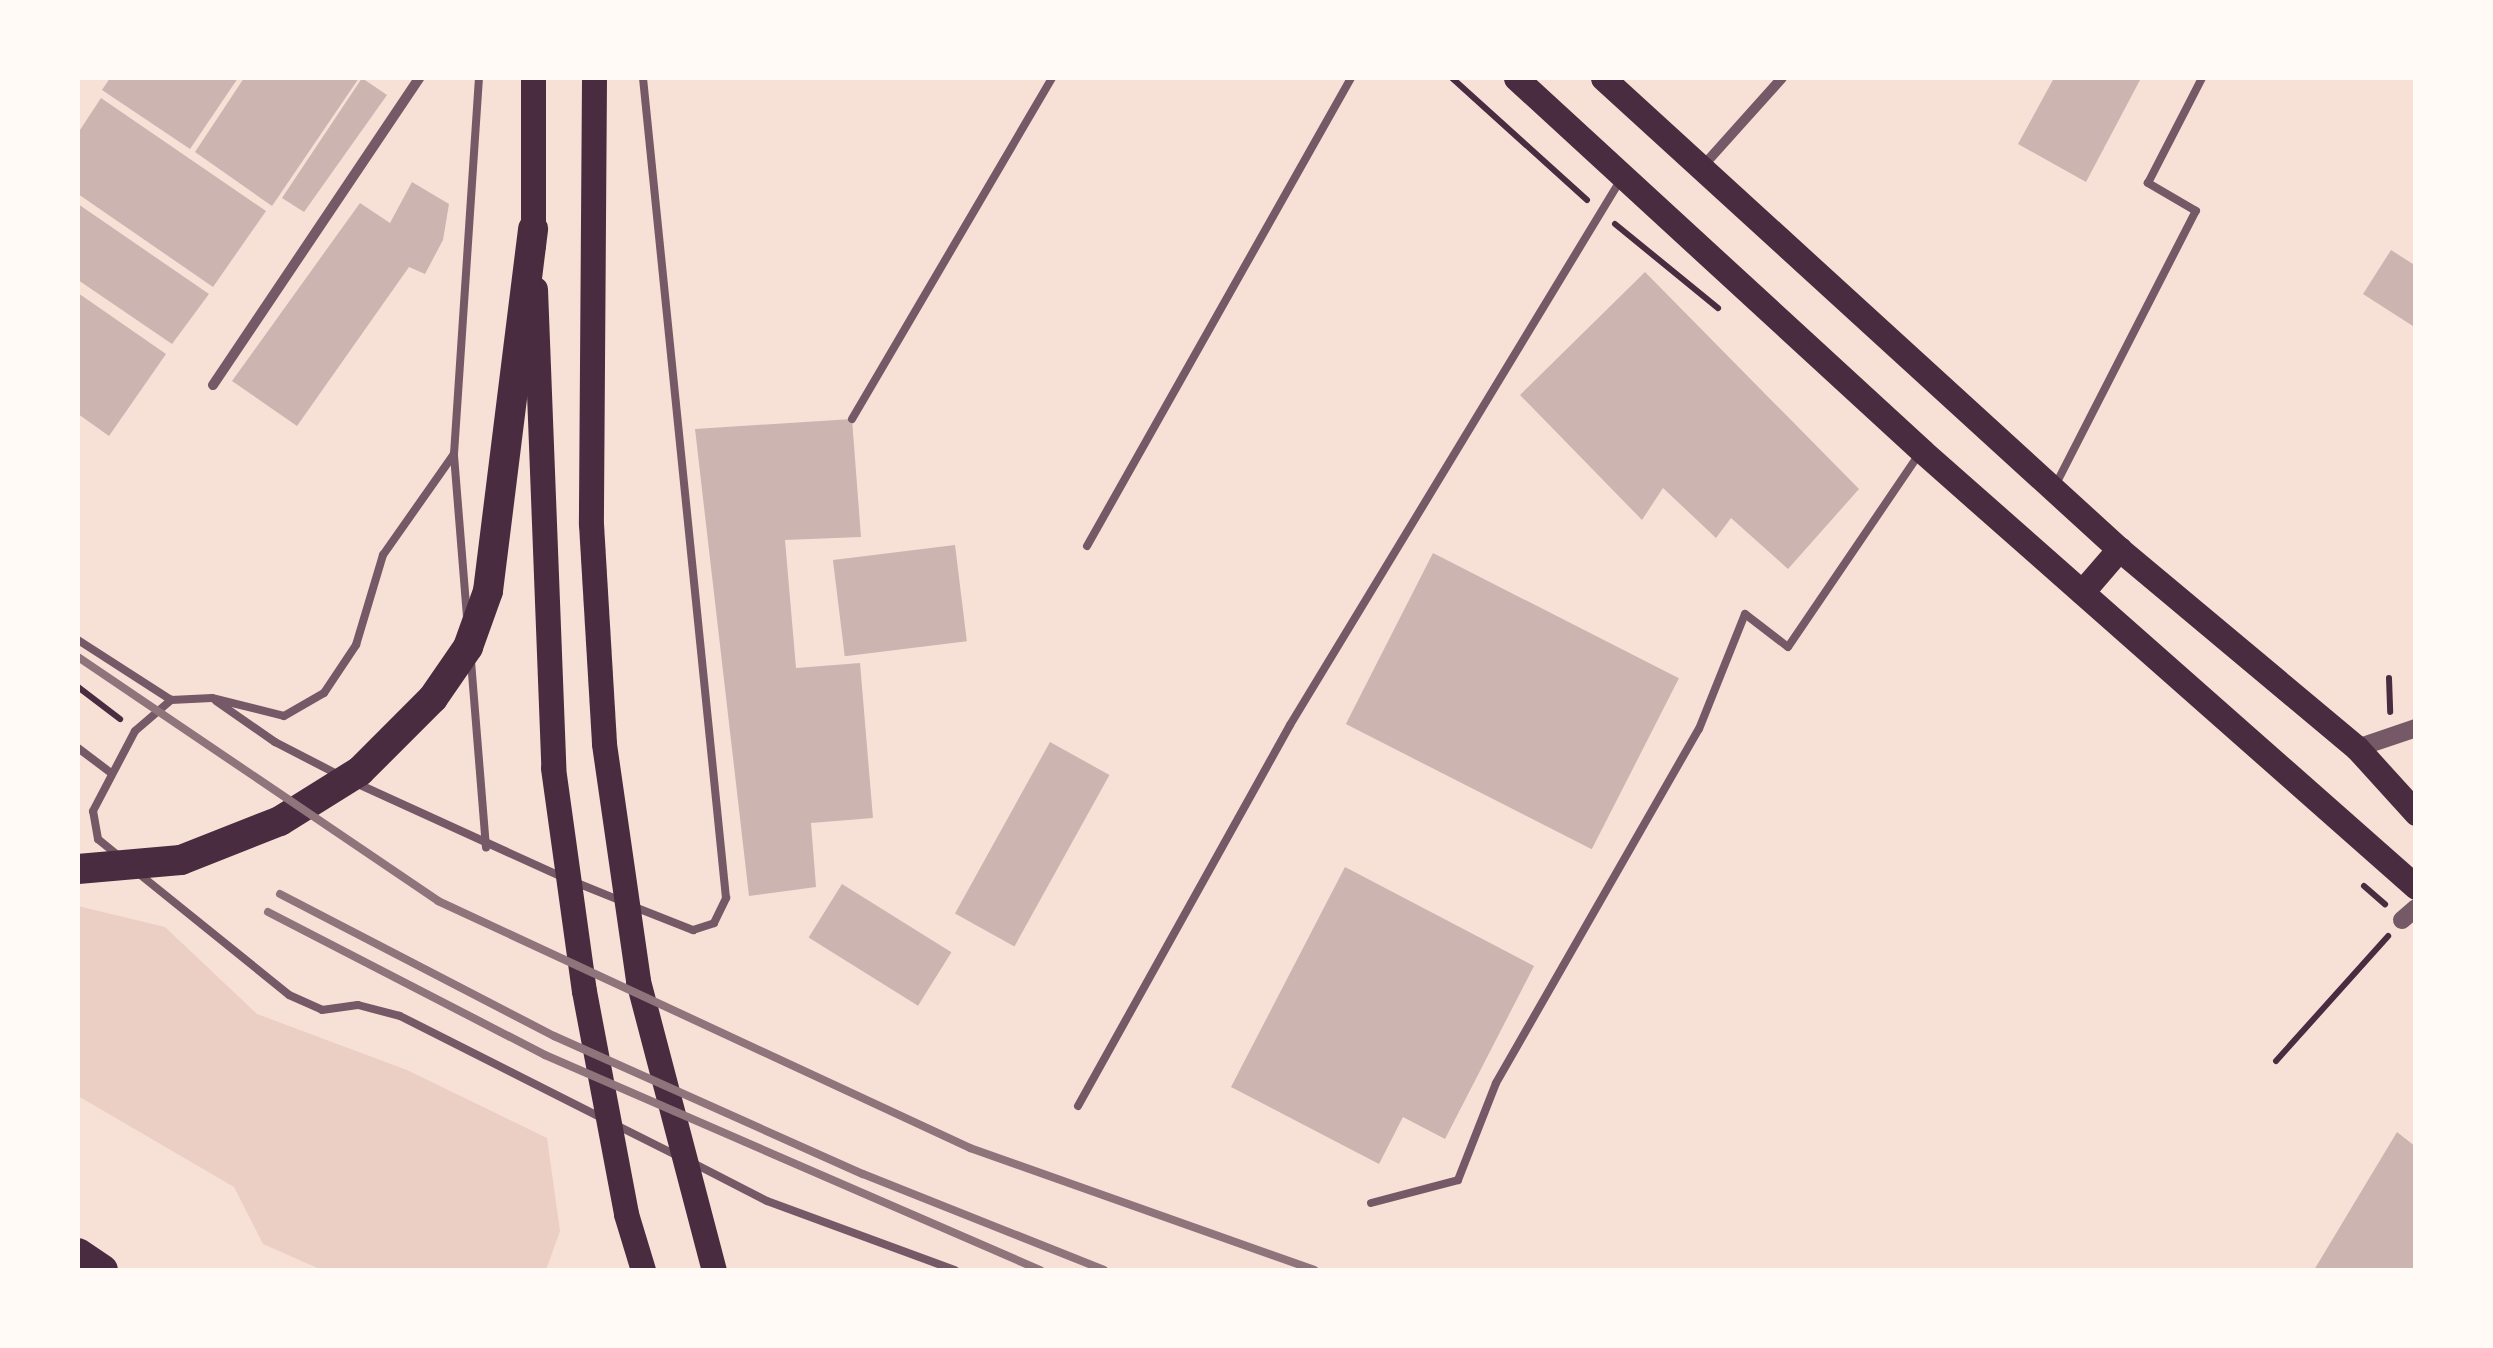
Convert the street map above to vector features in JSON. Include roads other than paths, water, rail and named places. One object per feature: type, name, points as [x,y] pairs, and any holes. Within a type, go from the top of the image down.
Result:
[{"type":"highway","points":[[78,869],[181,860],[280,821],[360,771],[434,698],[469,641],[488,591],[533,229]]},
{"type":"highway","points":[[78,1253],[103,1270]]},
{"type":"main road","points":[[533,78],[533,229],[553,768],[584,991],[626,1214],[643,1270]]},
{"type":"main road","points":[[594,78],[592,524],[604,744],[638,981],[697,1219],[714,1270]]},
{"type":"main road","points":[[1516,78],[1922,451],[2416,886]]},
{"type":"main road","points":[[1603,78],[2119,548],[2357,748],[2416,814]]},
{"type":"main road","points":[[2082,592],[2119,548]]},
{"type":"street","points":[[212,385],[419,78]]},
{"type":"street","points":[[1702,167],[1782,78]]},
{"type":"street","points":[[2357,748],[2416,728]]},
{"type":"lane","points":[[480,78],[454,454],[486,847]]},
{"type":"lane","points":[[212,698],[275,742],[486,847],[692,930],[714,923],[726,898],[643,78]]},
{"type":"lane","points":[[852,419],[1052,78]]},
{"type":"lane","points":[[1087,546],[1351,78]]},
{"type":"lane","points":[[2054,488],[2196,211],[2148,183],[2202,78]]},
{"type":"lane","points":[[1078,1106],[1290,725],[1624,175]]},
{"type":"lane","points":[[1371,1203],[1458,1180],[1496,1083],[1700,729],[1745,614],[1788,647],[1922,451]]},
{"type":"lane","points":[[78,640],[171,700],[212,698],[284,716],[324,694],[356,645],[384,555],[454,454]]},
{"type":"lane","points":[[171,700],[136,731],[110,772],[94,811],[98,839],[289,995],[322,1010],[358,1005],[400,1016],[768,1200],[955,1270]]},
{"type":"lane","points":[[78,748],[110,772]]},
{"type":"railway","points":[[78,657],[438,901],[970,1148],[1314,1270]]},
{"type":"railway","points":[[280,894],[554,1036],[863,1174],[1104,1270]]},
{"type":"railway","points":[[268,912],[545,1055],[1040,1270]]}]
